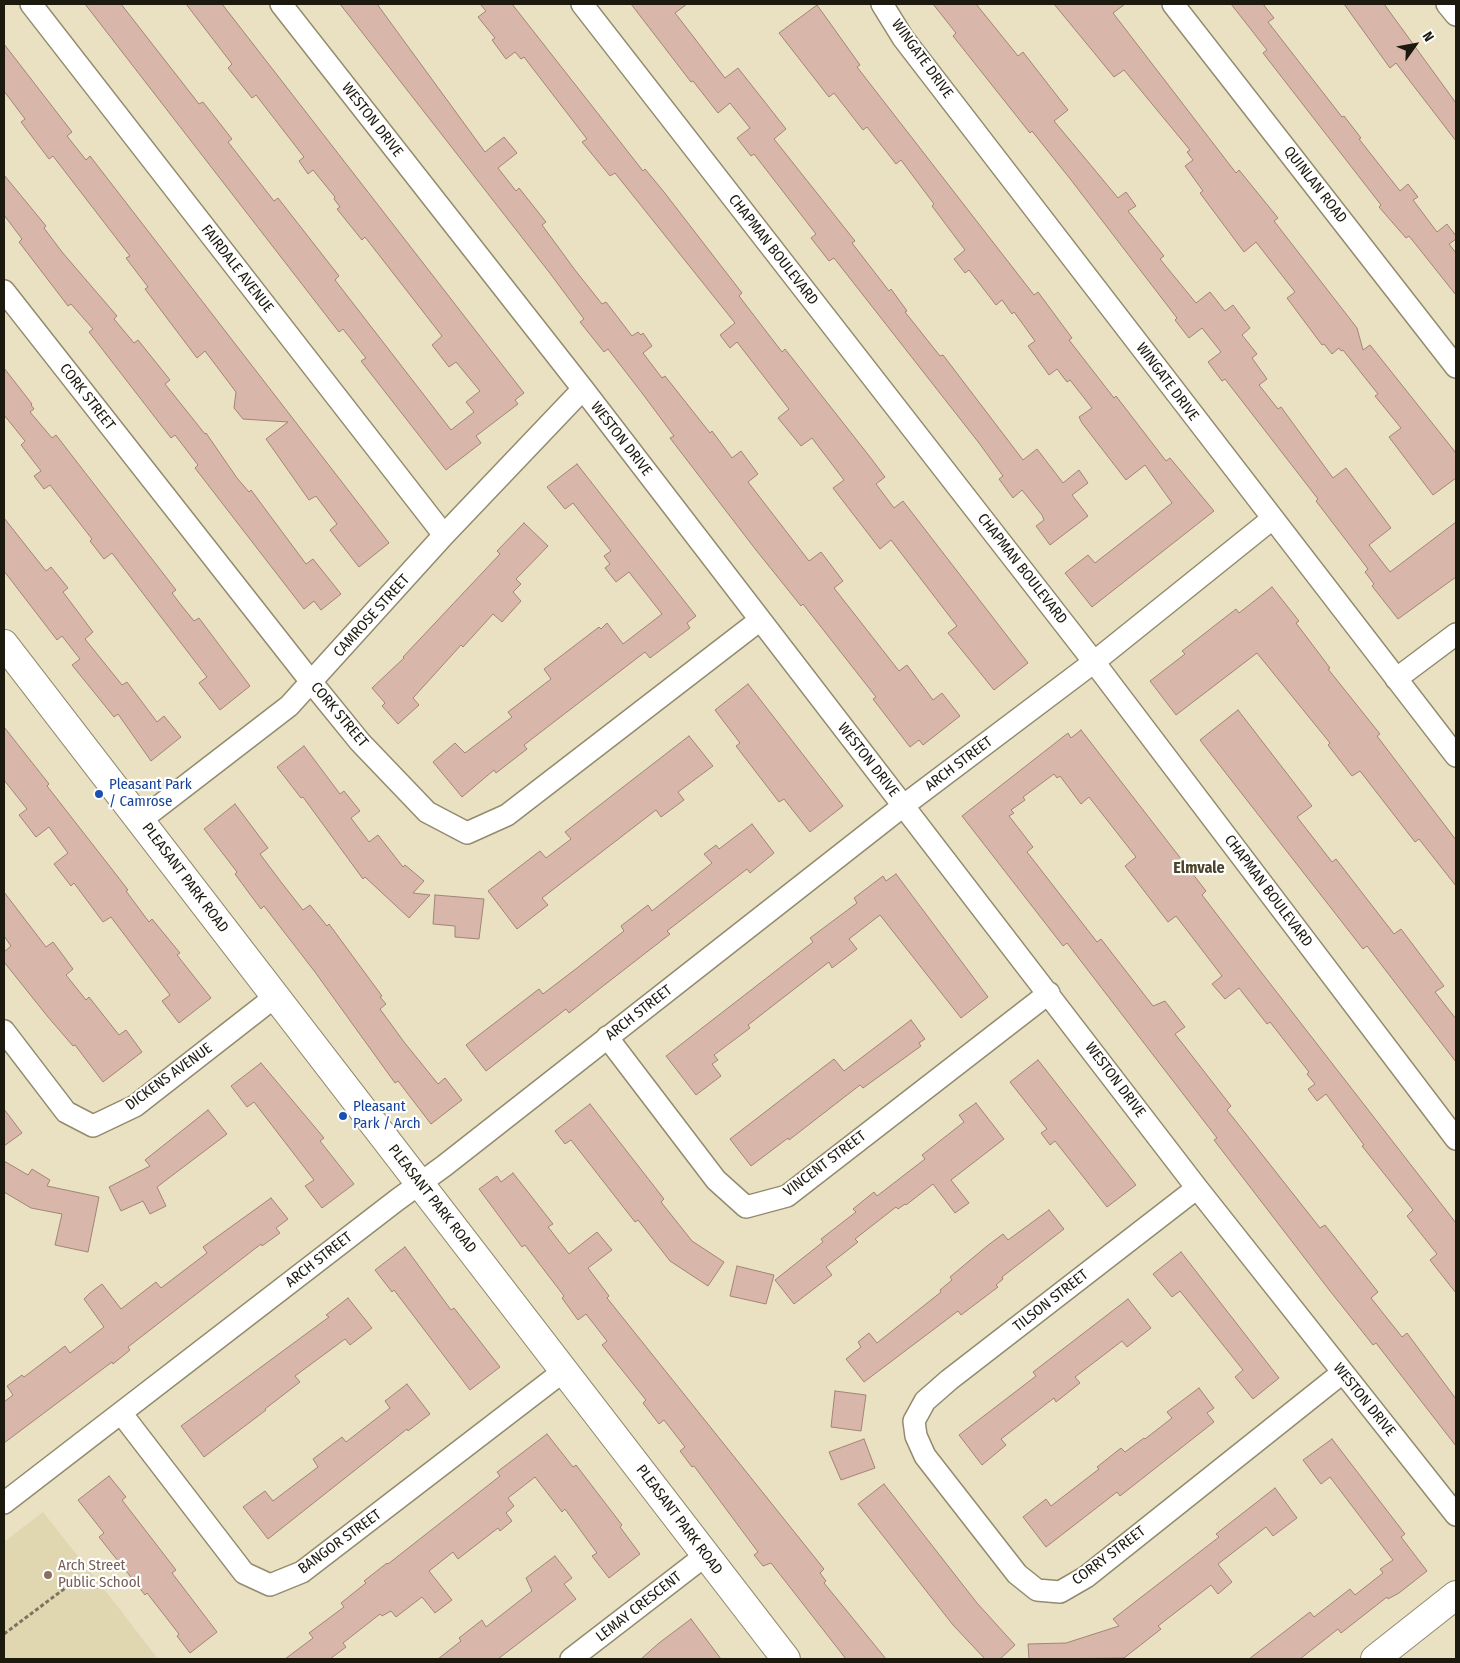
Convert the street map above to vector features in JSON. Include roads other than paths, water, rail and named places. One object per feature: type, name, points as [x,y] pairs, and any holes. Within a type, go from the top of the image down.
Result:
[{"type":"street","name":"FAIRDALE AVENUE","points":[[31,4],[444,535]]},
{"type":"street","name":"WESTON DRIVE","points":[[281,4],[582,389],[1197,1188],[1456,1515]]},
{"type":"street","name":"CHAPMAN BOULEVARD","points":[[582,4],[1094,662],[1456,1139]]},
{"type":"street","name":"WINGATE DRIVE","points":[[882,4],[903,38],[1456,756]]},
{"type":"street","name":"QUINLAN ROAD","points":[[1173,4],[1456,367]]},
{"type":"street","points":[[1448,4],[1456,15]]},
{"type":"street","name":"CORK STREET","points":[[4,291],[360,742],[428,812],[467,833],[507,815],[760,620]]},
{"type":"street","name":"CAMROSE STREET","points":[[141,820],[289,706],[312,683],[444,535],[582,389]]},
{"type":"street","name":"ARCH STREET","points":[[4,1503],[397,1200],[420,1185],[903,806],[1094,662],[1272,519]]},
{"type":"street","points":[[1396,679],[1456,634]]},
{"type":"street","name":"PLEASANT PARK ROAD","points":[[4,644],[786,1659]]},
{"type":"street","name":"VINCENT STREET","points":[[608,1038],[716,1180],[746,1207],[787,1196],[1048,992]]},
{"type":"street","name":"DICKENS AVENUE","points":[[4,1032],[66,1112],[93,1126],[136,1106],[276,996]]},
{"type":"street","name":"TILSON STREET","points":[[914,1421],[925,1401],[949,1380],[1197,1188]]},
{"type":"street","name":"BANGOR STREET","points":[[121,1413],[244,1573],[270,1586],[302,1572],[565,1370]]},
{"type":"street","name":"CORRY STREET","points":[[914,1421],[916,1436],[925,1456],[1017,1574],[1037,1590],[1060,1592],[1086,1577],[1342,1373]]},
{"type":"street","name":"LEMAY CRESCENT","points":[[571,1659],[706,1555]]},
{"type":"street","points":[[1375,1659],[1456,1596]]},
{"type":"place","name":"Pleasant Park / Camrose","points":[[99,794]]},
{"type":"place","name":"Pleasant Park / Arch","points":[[343,1116]]},
{"type":"place","name":"Arch Street Public School","points":[[48,1575]]},
{"type":"district","name":"Elmvale","points":[[1199,869]]}]
